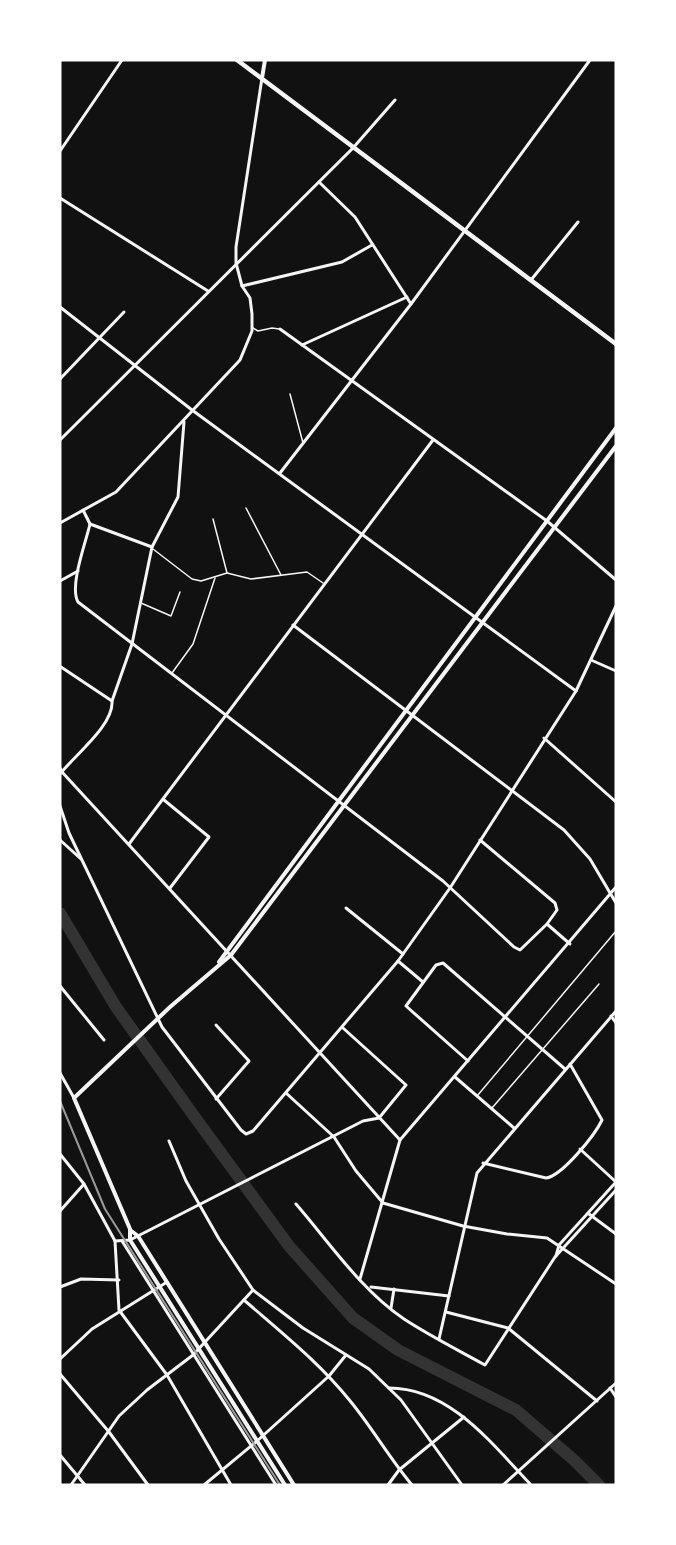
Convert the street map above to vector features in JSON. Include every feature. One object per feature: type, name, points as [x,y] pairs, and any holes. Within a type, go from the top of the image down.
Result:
[{"type":"highway","points":[[237,60],[616,344]]},
{"type":"street","points":[[60,152],[122,60]]},
{"type":"street","points":[[60,523],[116,492],[240,360],[252,327],[250,298],[242,286],[236,263],[238,226],[265,60]]},
{"type":"street","points":[[280,473],[351,378],[411,304],[590,60]]},
{"type":"street","points":[[60,440],[353,148],[395,100]]},
{"type":"street","points":[[319,181],[355,217],[411,304]]},
{"type":"street","points":[[60,198],[208,291]]},
{"type":"street","points":[[531,280],[578,222]]},
{"type":"street","points":[[242,286],[342,262],[372,245]]},
{"type":"street","points":[[302,345],[407,297]]},
{"type":"street","points":[[60,307],[192,410],[485,622],[576,691]]},
{"type":"street","points":[[60,379],[124,312]]},
{"type":"street","points":[[280,330],[351,378],[433,440],[547,520],[554,530],[616,580]]},
{"type":"street","points":[[184,420],[178,496],[152,547],[132,644],[112,701],[113,708],[108,720],[61,771],[400,1140]]},
{"type":"street","points":[[218,965],[226,949],[339,802],[405,709],[478,617],[616,428]]},
{"type":"street","points":[[129,844],[433,440]]},
{"type":"street","points":[[74,1098],[158,1019],[231,955],[616,446]]},
{"type":"street","points":[[83,510],[90,524],[78,571],[75,596],[78,602],[450,888],[520,950],[548,924],[557,909],[555,903],[480,840]]},
{"type":"street","points":[[90,524],[152,547]]},
{"type":"street","points":[[60,581],[78,571]]},
{"type":"street","points":[[60,806],[158,1019],[216,1099],[246,1134],[253,1131],[343,1029],[398,961],[450,888],[511,789],[576,691],[616,606]]},
{"type":"street","points":[[293,626],[511,789],[577,844],[616,903]]},
{"type":"street","points":[[591,660],[616,671]]},
{"type":"street","points":[[61,667],[112,701]]},
{"type":"street","points":[[544,738],[616,802]]},
{"type":"street","points":[[164,800],[209,837],[170,888]]},
{"type":"street","points":[[60,840],[83,860]]},
{"type":"street","points":[[360,1279],[400,1140],[570,944],[616,887]]},
{"type":"street","points":[[346,908],[403,954]]},
{"type":"street","points":[[548,924],[570,944]]},
{"type":"street","points":[[398,961],[423,982]]},
{"type":"street","points":[[468,1061],[406,1006],[436,965],[443,963],[565,1069]]},
{"type":"street","points":[[60,986],[104,1040]]},
{"type":"street","points":[[439,1339],[463,1226],[477,1173],[483,1163],[616,1011]]},
{"type":"street","points":[[612,1016],[616,1023]]},
{"type":"street","points":[[216,1025],[249,1061],[216,1099]]},
{"type":"street","points":[[115,1241],[130,1240],[192,1206],[363,1121],[379,1118],[406,1085],[343,1029]]},
{"type":"street","points":[[483,1163],[546,1178],[554,1177],[580,1149],[602,1120],[570,1064]]},
{"type":"street","points":[[60,1073],[74,1098],[130,1229],[130,1240],[285,1485]]},
{"type":"street","points":[[455,1077],[514,1128]]},
{"type":"street","points":[[286,1093],[334,1137],[356,1171],[383,1203],[463,1226],[547,1238],[616,1284]]},
{"type":"street","points":[[169,1141],[186,1181],[213,1230],[253,1290],[369,1369],[401,1400],[462,1485]]},
{"type":"street","points":[[555,1257],[559,1245],[616,1182],[580,1149]]},
{"type":"street","points":[[60,1154],[84,1184],[115,1241],[119,1310],[167,1375],[231,1485]]},
{"type":"street","points":[[60,1210],[84,1184]]},
{"type":"street","points":[[296,1204],[360,1279],[391,1308],[485,1365],[555,1257],[616,1191]]},
{"type":"street","points":[[589,1214],[616,1234]]},
{"type":"street","points":[[130,1229],[138,1236],[294,1485]]},
{"type":"street","points":[[122,1240],[276,1485]]},
{"type":"street","points":[[60,1287],[81,1279],[119,1280]]},
{"type":"street","points":[[60,1359],[92,1329],[153,1288],[167,1282]]},
{"type":"street","points":[[368,1286],[449,1296]]},
{"type":"street","points":[[391,1308],[394,1289]]},
{"type":"street","points":[[71,1485],[120,1416],[193,1355],[253,1290]]},
{"type":"street","points":[[244,1300],[329,1376],[352,1403],[412,1485]]},
{"type":"street","points":[[446,1312],[508,1328],[597,1401]]},
{"type":"street","points":[[204,1485],[222,1467],[252,1446],[329,1376],[346,1355]]},
{"type":"street","points":[[60,1374],[109,1432],[148,1485]]},
{"type":"street","points":[[503,1485],[616,1383]]},
{"type":"street","points":[[387,1388],[410,1388],[425,1394],[464,1417],[531,1485]]},
{"type":"street","points":[[610,1388],[616,1397]]},
{"type":"street","points":[[388,1485],[399,1470],[464,1417]]},
{"type":"street","points":[[60,1455],[85,1485]]},
{"type":"lane","points":[[252,327],[258,331],[272,327],[280,330]]},
{"type":"lane","points":[[290,394],[303,443]]},
{"type":"lane","points":[[246,508],[281,576]]},
{"type":"lane","points":[[213,519],[227,573]]},
{"type":"lane","points":[[152,547],[192,579],[201,581],[227,573],[251,579],[307,572],[324,584]]},
{"type":"lane","points":[[171,674],[193,644],[215,577]]},
{"type":"lane","points":[[140,602],[171,616],[180,592]]},
{"type":"lane","points":[[477,1096],[616,931]]},
{"type":"lane","points":[[492,1109],[599,984]]},
{"type":"waterway","points":[[60,913],[116,1007],[194,1116],[289,1246],[353,1318],[398,1350],[516,1410],[599,1485]]},
{"type":"railway","points":[[60,1101],[105,1209],[280,1485]]}]
